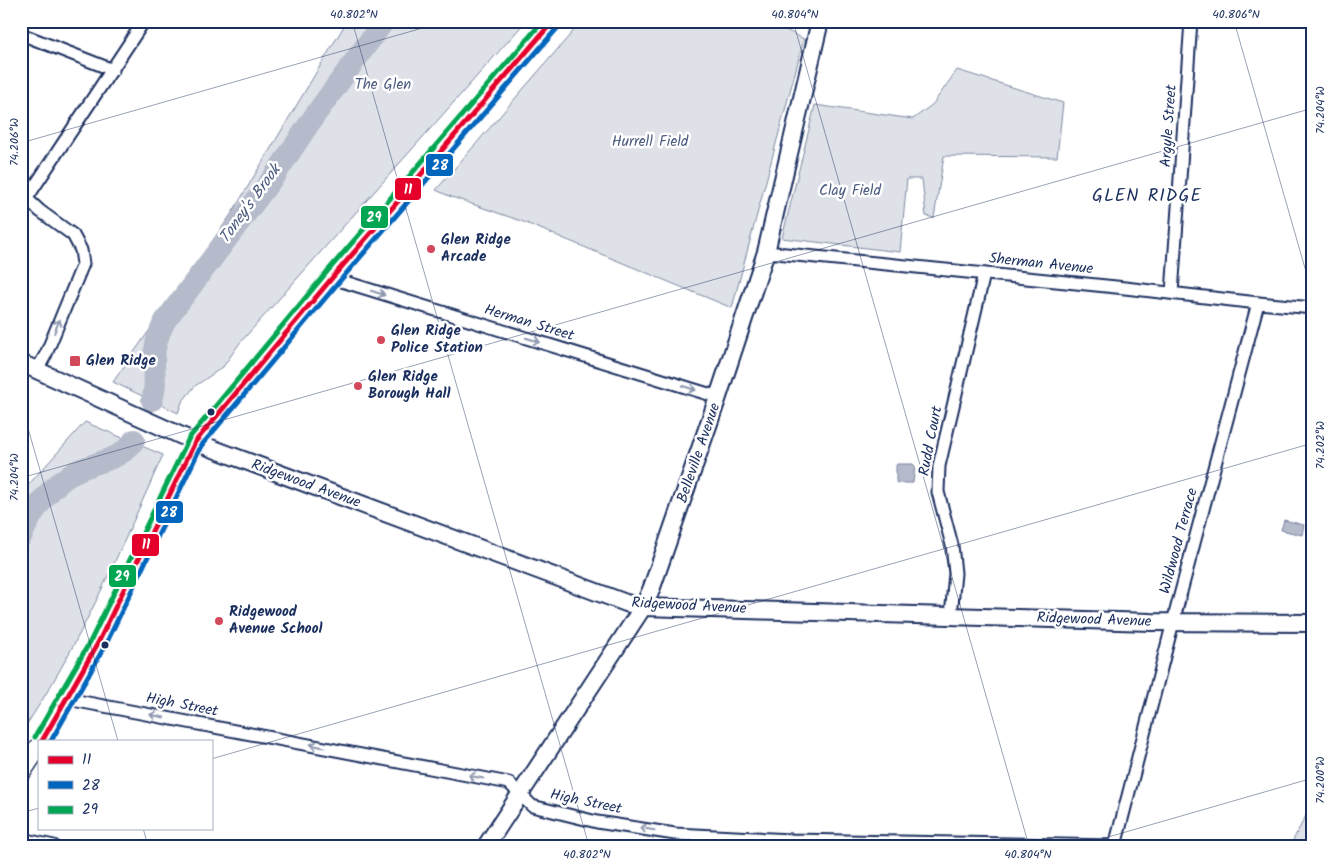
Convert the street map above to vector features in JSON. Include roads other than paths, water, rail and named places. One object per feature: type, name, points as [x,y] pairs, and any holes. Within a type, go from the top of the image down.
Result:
[{"type":"main road","points":[[43,740],[98,643],[195,442],[332,278],[553,21]]},
{"type":"main road","points":[[21,772],[38,747]]},
{"type":"street","points":[[37,370],[46,354],[83,264],[80,246],[73,235],[40,211],[24,203],[144,21]]},
{"type":"street","name":"Belleville Avenue","points":[[486,846],[643,607],[651,590],[766,252],[820,21]]},
{"type":"street","name":"Argyle Street","points":[[1172,293],[1191,21]]},
{"type":"street","points":[[21,34],[113,70]]},
{"type":"street","name":"Sherman Avenue","points":[[766,252],[1313,308]]},
{"type":"street","name":"Rudd Court","points":[[951,616],[954,573],[952,545],[938,492],[939,466],[984,274]]},
{"type":"street","name":"Herman Street","points":[[332,278],[718,397]]},
{"type":"street","name":"Wildwood Terrace","points":[[1115,846],[1258,303]]},
{"type":"street","name":"Ridgewood Avenue","points":[[21,364],[195,442],[626,603],[643,607],[1173,622],[1313,623]]},
{"type":"street","name":"High Street","points":[[67,699],[509,783],[532,806],[597,822],[675,834],[792,840],[1115,846]]},
{"type":"street","points":[[21,838],[54,846]]},
{"type":"water","points":[[897,464],[913,464],[915,466],[913,483],[896,482]]},
{"type":"water","points":[[1284,520],[1304,525],[1302,535],[1281,530]]},
{"type":"waterway","name":"Toney's Brook","points":[[152,400],[155,385],[155,349],[158,335],[165,321],[275,175],[315,115],[384,21]]},
{"type":"waterway","name":"Toney's Brook","points":[[21,537],[36,509],[58,484],[83,468],[108,460],[123,452],[134,440]]},
{"type":"place","name":"Glen Ridge Arcade","points":[[431,249]]},
{"type":"place","name":"Glen Ridge Police Station","points":[[381,340]]},
{"type":"place","name":"Glen Ridge","points":[[75,361]]},
{"type":"place","name":"Glen Ridge Borough Hall","points":[[358,386]]},
{"type":"place","name":"Ridgewood Avenue School","points":[[219,621]]},
{"type":"district","name":"GLEN RIDGE","points":[[1147,196]]},
{"type":"park label","name":"The Glen","points":[[383,85]]},
{"type":"park label","name":"Hurrell Field","points":[[650,142]]},
{"type":"park label","name":"Clay Field","points":[[850,191]]}]
